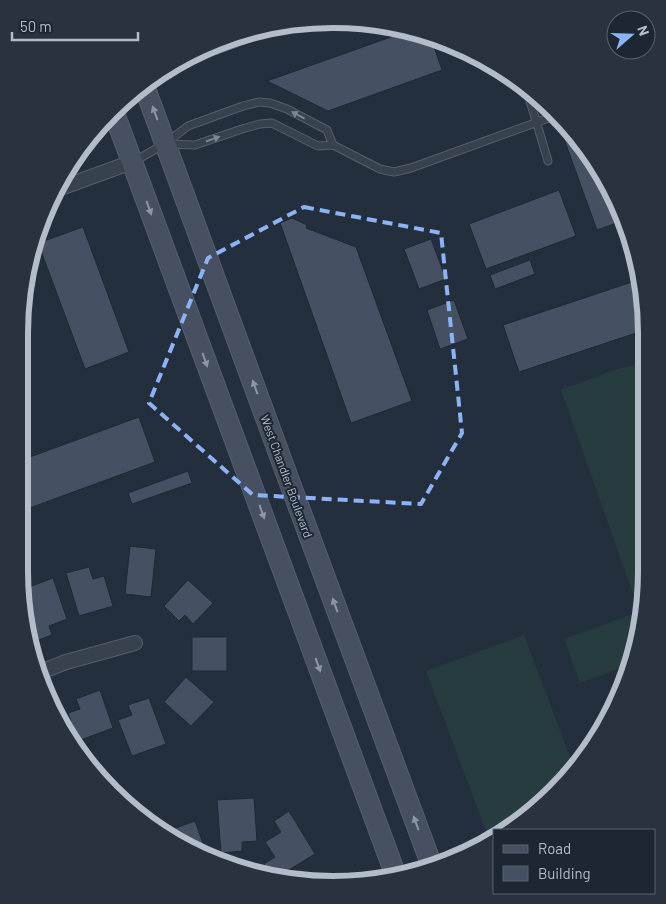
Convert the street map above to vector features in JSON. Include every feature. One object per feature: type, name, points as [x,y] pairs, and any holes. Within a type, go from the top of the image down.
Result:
[{"type":"main road","name":"West Chandler Boulevard","points":[[147,91],[430,860]]},
{"type":"main road","points":[[116,118],[394,871]]},
{"type":"street","points":[[65,187],[132,162]]},
{"type":"street","points":[[45,670],[66,662],[135,643]]},
{"type":"lane","points":[[529,99],[548,160]]},
{"type":"lane","points":[[132,162],[166,143],[188,126],[259,102],[270,103],[287,109],[328,130],[333,145]]},
{"type":"lane","points":[[166,143],[195,145],[246,128],[272,123],[318,146],[333,145],[380,169],[394,172],[412,168],[550,118]]},
{"type":"highlighted area","points":[[304,207],[441,233],[462,433],[421,504],[253,495],[149,403],[208,258]]},
{"type":"green space","points":[[638,365],[638,591],[636,602],[561,390],[618,369]]},
{"type":"green space","points":[[636,613],[633,631],[622,667],[580,683],[564,639]]},
{"type":"green space","points":[[524,635],[572,761],[534,801],[503,825],[493,829],[493,831],[488,835],[426,671]]},
{"type":"building","points":[[281,32],[216,56],[216,51],[254,38]]},
{"type":"building","points":[[398,34],[433,45],[442,70],[328,111],[267,81]]},
{"type":"building","points":[[568,138],[598,180],[617,223],[597,230],[564,139]]},
{"type":"building","points":[[559,190],[576,236],[486,269],[469,224]]},
{"type":"building","points":[[292,218],[307,225],[306,228],[356,247],[412,401],[351,423],[280,223]]},
{"type":"building","points":[[83,227],[129,352],[85,369],[40,248],[42,242]]},
{"type":"building","points":[[431,239],[446,279],[419,289],[404,249]]},
{"type":"building","points":[[530,260],[535,274],[495,289],[490,275]]},
{"type":"building","points":[[634,281],[638,332],[519,372],[503,325]]},
{"type":"building","points":[[454,300],[468,339],[440,349],[427,310]]},
{"type":"building","points":[[139,417],[155,462],[28,509],[28,458]]},
{"type":"building","points":[[188,471],[192,483],[132,504],[128,493]]},
{"type":"building","points":[[130,546],[156,549],[151,597],[125,594]]},
{"type":"building","points":[[89,567],[93,579],[104,576],[113,606],[79,616],[66,573]]},
{"type":"building","points":[[53,578],[67,619],[49,626],[52,635],[36,641],[30,611],[28,587]]},
{"type":"building","points":[[188,580],[213,603],[193,624],[185,615],[179,621],[164,606]]},
{"type":"building","points":[[192,637],[227,637],[227,671],[192,671]]},
{"type":"building","points":[[186,677],[214,702],[191,726],[164,702]]},
{"type":"building","points":[[100,690],[113,728],[79,741],[68,713],[80,709],[76,699]]},
{"type":"building","points":[[149,698],[166,744],[132,756],[118,720],[132,715],[128,705]]},
{"type":"building","points":[[254,798],[257,841],[242,842],[242,851],[221,853],[217,800]]},
{"type":"building","points":[[289,811],[315,854],[284,873],[268,870],[264,864],[275,857],[265,842],[281,832],[274,821]]},
{"type":"building","points":[[195,821],[204,848],[180,836],[171,830]]}]
